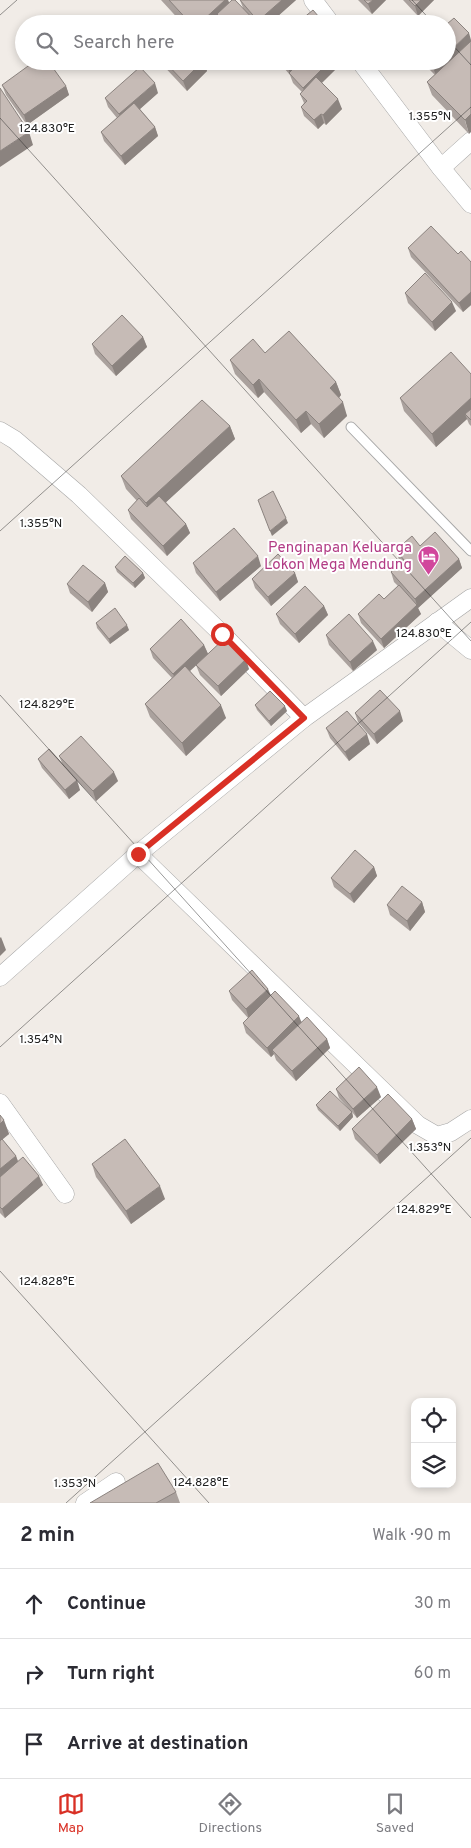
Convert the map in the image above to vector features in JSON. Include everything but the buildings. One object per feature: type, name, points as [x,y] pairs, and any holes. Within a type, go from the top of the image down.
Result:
[{"type":"street","points":[[313,0],[324,15]]},
{"type":"street","points":[[367,70],[441,168],[471,204]]},
{"type":"street","points":[[441,168],[471,141]]},
{"type":"street","points":[[0,431],[15,440],[79,495],[222,634],[304,718]]},
{"type":"street","points":[[0,977],[138,854],[304,718],[471,598]]},
{"type":"street","points":[[437,622],[471,650]]},
{"type":"street","points":[[138,854],[418,1125],[437,1136],[451,1132],[471,1120]]},
{"type":"street","points":[[0,1103],[65,1194]]},
{"type":"street","points":[[85,1503],[116,1482]]},
{"type":"lane","points":[[351,427],[471,551]]},
{"type":"place","name":"Penginapan Keluarga Lokon Mega Mendung","points":[[428,576]]},
{"type":"route","points":[[138,854],[304,718],[222,634]]}]
